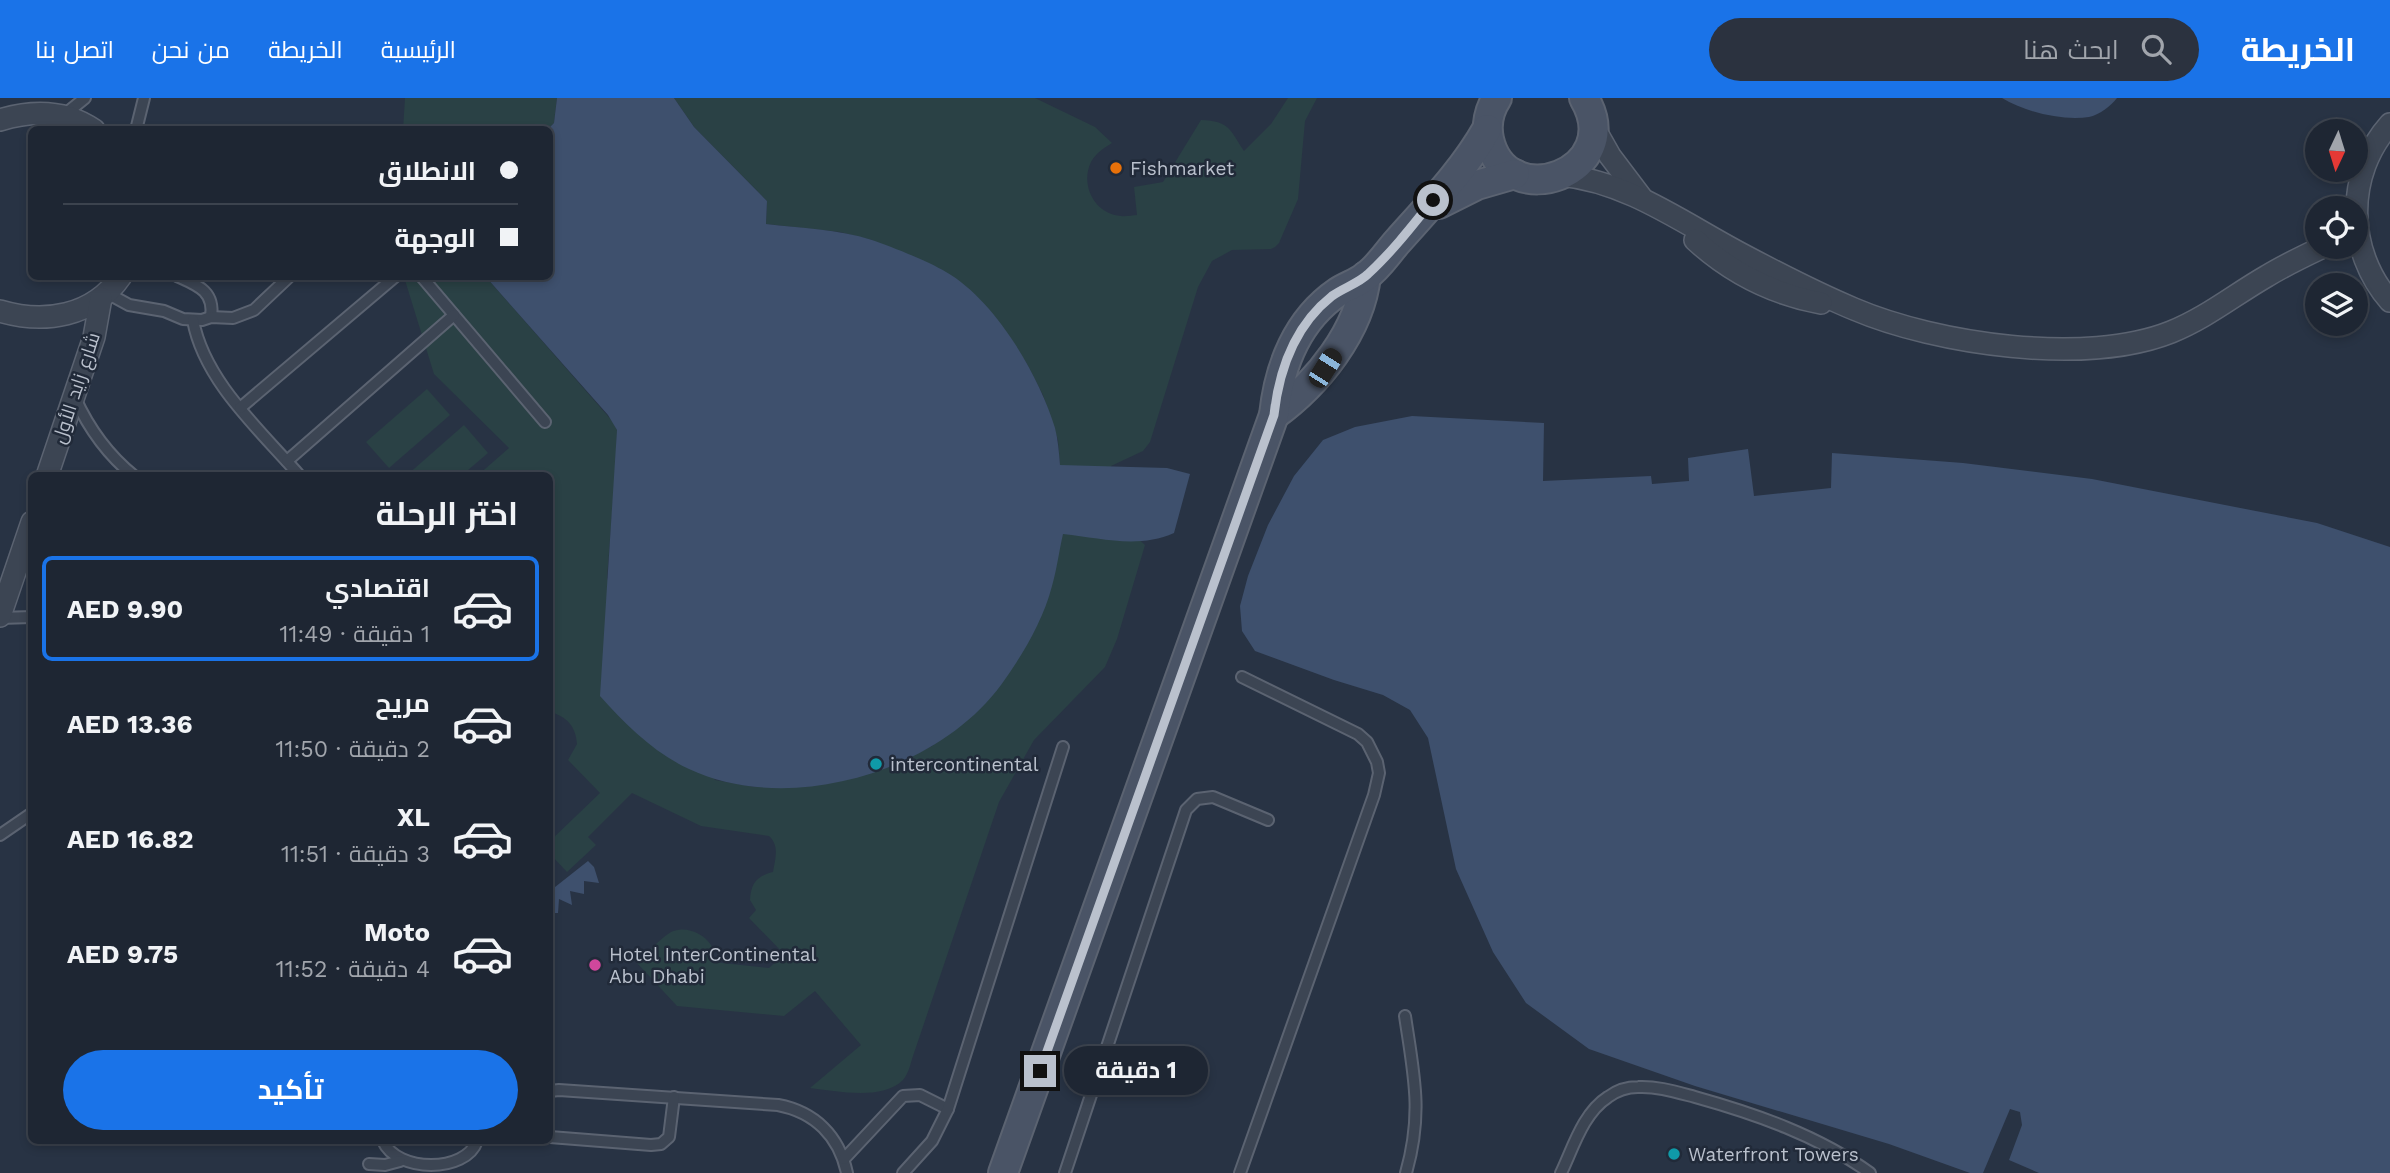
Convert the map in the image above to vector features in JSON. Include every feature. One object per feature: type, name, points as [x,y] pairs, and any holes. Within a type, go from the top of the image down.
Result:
[{"type":"street","points":[[1497,98],[1489,115],[1488,128],[1495,155],[1515,174],[1542,180],[1561,175],[1579,164],[1587,152],[1592,140],[1593,126],[1591,112],[1584,98]]},
{"type":"street","points":[[0,120],[43,112],[64,115],[86,126]]},
{"type":"street","points":[[2358,196],[2365,165],[2374,145],[2390,124]]},
{"type":"street","points":[[1593,126],[1610,156],[1642,198]]},
{"type":"street","points":[[1003,1173],[1274,415],[1366,281],[1466,162],[1488,128]]},
{"type":"street","points":[[1424,212],[1477,185],[1515,174]]},
{"type":"street","points":[[1561,175],[1595,180],[1642,198],[1671,216],[1704,249],[1764,286],[1797,298],[1854,309],[1910,327],[1997,344],[2057,348],[2117,346],[2143,341],[2192,323],[2267,276],[2305,256]]},
{"type":"street","points":[[2365,259],[2370,273],[2390,301]]},
{"type":"street","points":[[0,311],[20,317],[43,319],[65,315],[104,296],[118,280]]},
{"type":"street","name":"شارع زايد الأول","points":[[48,472],[104,296]]},
{"type":"street","points":[[0,617],[28,534]]},
{"type":"lane","points":[[64,115],[85,98]]},
{"type":"lane","points":[[137,126],[144,98]]},
{"type":"lane","points":[[185,280],[204,289],[211,302],[211,317]]},
{"type":"lane","points":[[104,296],[129,305],[164,311],[183,319],[222,319],[244,315],[254,310],[286,280]]},
{"type":"lane","points":[[240,408],[391,280]]},
{"type":"lane","points":[[424,280],[545,422]]},
{"type":"lane","points":[[287,461],[453,316]]},
{"type":"lane","points":[[193,320],[205,359],[240,408],[297,472]]},
{"type":"lane","points":[[74,395],[94,434],[130,472]]},
{"type":"lane","points":[[0,617],[28,617]]},
{"type":"lane","points":[[1240,1173],[1374,795],[1379,774],[1373,751],[1358,734],[1242,677]]},
{"type":"lane","points":[[903,1173],[932,1141],[948,1109],[1063,747]]},
{"type":"lane","points":[[1065,1173],[1186,810],[1197,799],[1213,797],[1268,820]]},
{"type":"lane","points":[[0,835],[28,816]]},
{"type":"lane","points":[[1405,1016],[1417,1094],[1414,1139],[1406,1173]]},
{"type":"lane","points":[[1561,1173],[1595,1107],[1614,1093],[1636,1087],[1668,1090],[1744,1111],[1823,1144],[1870,1173]]},
{"type":"lane","points":[[553,1091],[674,1097],[794,1108],[825,1128],[838,1145],[847,1173]]},
{"type":"lane","points":[[844,1159],[903,1096],[920,1095],[948,1109]]},
{"type":"lane","points":[[553,1138],[661,1144],[669,1137],[674,1097]]},
{"type":"lane","points":[[385,1144],[400,1161],[418,1165],[457,1163],[467,1159],[476,1144]]},
{"type":"lane","points":[[369,1164],[385,1165],[400,1161]]},
{"type":"green space","points":[[405,98],[557,98],[554,123],[551,126],[403,126]]},
{"type":"green space","points":[[674,98],[1035,98],[1095,127],[1112,143],[1091,162],[1087,179],[1092,197],[1103,210],[1125,216],[1137,215],[1134,187],[1163,182],[1201,120],[1224,125],[1244,151],[1271,124],[1288,98],[1317,98],[1305,121],[1298,199],[1279,243],[1271,249],[1232,250],[1212,261],[1198,287],[1150,442],[1143,451],[1111,466],[1130,531],[1145,545],[1117,639],[1105,667],[1034,740],[999,802],[909,1070],[903,1080],[883,1091],[858,1093],[810,1088],[861,1045],[815,991],[784,1016],[677,1006],[637,963],[667,935],[682,929],[693,931],[708,941],[713,962],[769,968],[784,954],[749,918],[756,910],[750,900],[753,885],[759,878],[773,872],[776,848],[769,836],[701,826],[632,793],[588,837],[596,845],[567,872],[553,857],[553,838],[600,793],[568,760],[577,744],[576,738],[565,719],[553,713],[553,472],[482,472],[509,448],[434,374],[405,280],[489,280],[614,423],[617,430],[616,463],[607,578],[715,780],[755,787],[804,787],[889,767],[932,746],[975,713],[1000,686],[1040,619],[1060,465],[1058,440],[1043,395],[1027,364],[998,321],[872,240],[840,232],[766,224],[767,201],[694,127]]},
{"type":"green space","points":[[427,389],[450,415],[389,468],[366,442]]},
{"type":"green space","points":[[464,425],[488,453],[466,472],[411,472]]},
{"type":"water","points":[[557,98],[674,98],[694,127],[767,201],[766,224],[859,236],[899,250],[946,272],[964,285],[998,320],[1026,363],[1048,407],[1055,428],[1060,465],[1167,468],[1190,474],[1174,533],[1160,538],[1133,541],[1063,534],[1054,580],[1043,612],[1024,650],[1001,685],[973,716],[939,741],[901,762],[858,777],[815,786],[771,788],[728,782],[689,769],[664,755],[630,727],[600,696],[617,430],[608,415],[489,280],[553,280],[551,126],[554,123]]},
{"type":"water","points":[[2002,98],[2117,98],[2097,114],[2067,118],[2044,114]]},
{"type":"water","points":[[1412,416],[1544,423],[1543,481],[1651,476],[1652,484],[1689,481],[1688,458],[1748,449],[1754,496],[1831,488],[1832,453],[1963,463],[2092,479],[2317,523],[2390,547],[2390,1173],[2039,1173],[2009,1160],[2022,1125],[2020,1112],[2010,1109],[1983,1173],[1970,1173],[1889,1144],[1695,1086],[1589,1049],[1526,1003],[1493,952],[1456,869],[1428,738],[1410,710],[1383,695],[1255,651],[1242,631],[1240,606],[1248,576],[1268,525],[1294,476],[1323,440],[1355,427]]},
{"type":"water","points":[[588,861],[594,867],[599,883],[584,881],[584,894],[570,891],[572,905],[559,899],[558,913],[553,913],[553,889]]},
{"type":"place","name":"Fishmarket","points":[[1116,168]]},
{"type":"place","name":"intercontinental","points":[[876,764]]},
{"type":"place","name":"Hotel InterContinental Abu Dhabi","points":[[595,965]]},
{"type":"place","name":"Waterfront Towers","points":[[1674,1154]]},
{"type":"route","points":[[1040,1071],[1274,415],[1278,385],[1287,356],[1294,341],[1317,309],[1340,290],[1366,276],[1433,200]]}]
